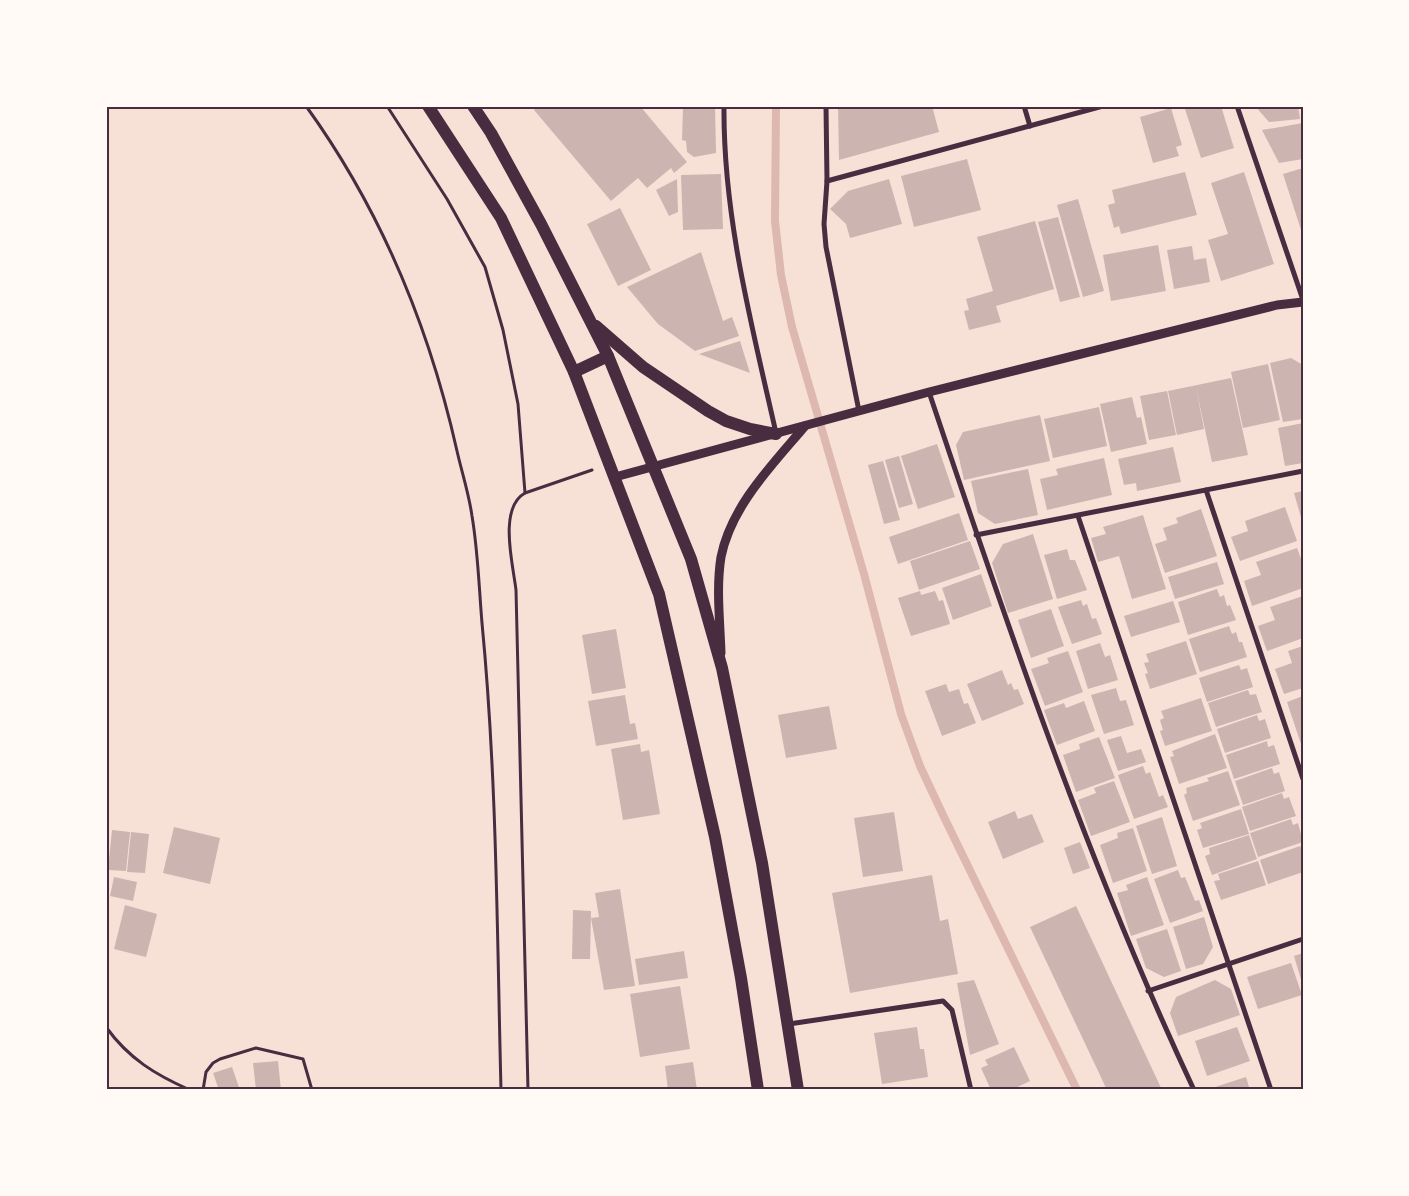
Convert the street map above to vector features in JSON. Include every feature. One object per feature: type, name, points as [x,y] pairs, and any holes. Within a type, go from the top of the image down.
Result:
[{"type":"main road","points":[[428,106],[501,218],[574,372],[616,476],[658,594],[681,685],[715,837],[742,978],[758,1090]]},
{"type":"main road","points":[[473,106],[491,133],[541,224],[608,356],[655,466],[691,558],[722,668],[762,863],[786,1025],[798,1090]]},
{"type":"main road","points":[[590,321],[643,367],[708,411],[726,421],[750,429],[776,434]]},
{"type":"main road","points":[[574,372],[608,356]]},
{"type":"street","points":[[724,106],[731,220],[739,266],[776,434]]},
{"type":"street","points":[[826,106],[827,181],[824,224],[826,247],[859,411]]},
{"type":"street","points":[[1024,106],[1030,126]]},
{"type":"street","points":[[827,181],[1103,106]]},
{"type":"street","points":[[616,476],[928,392],[1277,305],[1303,301],[1237,106]]},
{"type":"street","points":[[928,392],[976,535],[1078,820],[1148,991],[1194,1090]]},
{"type":"street","points":[[722,668],[719,577],[728,534],[752,491],[805,426]]},
{"type":"street","points":[[976,535],[1303,471]]},
{"type":"street","points":[[1206,490],[1303,780]]},
{"type":"street","points":[[1078,516],[1271,1090]]},
{"type":"street","points":[[1148,991],[1303,938]]},
{"type":"street","points":[[786,1025],[943,1002],[952,1010],[971,1090]]},
{"type":"path","points":[[306,106],[361,190],[389,244],[415,307],[444,390],[472,516],[491,719],[501,1090]]},
{"type":"path","points":[[387,106],[447,199],[484,267],[503,330],[518,404],[525,493]]},
{"type":"path","points":[[528,1090],[516,590],[509,523],[513,505],[525,493],[610,464]]},
{"type":"path","points":[[106,1027],[124,1048],[146,1068],[159,1077],[190,1090]]},
{"type":"path","points":[[203,1090],[206,1072],[212,1063],[256,1048],[303,1059],[312,1090]]},
{"type":"building","points":[[538,106],[640,106],[687,162],[674,173],[671,168],[647,188],[638,178],[611,201],[534,110]]},
{"type":"building","points":[[683,106],[715,106],[716,153],[694,157],[687,152],[686,141],[682,140]]},
{"type":"building","points":[[838,106],[932,106],[939,132],[839,160]]},
{"type":"building","points":[[1184,106],[1221,106],[1234,148],[1201,158]]},
{"type":"building","points":[[1255,106],[1298,106],[1300,119],[1269,122]]},
{"type":"building","points":[[1171,108],[1182,145],[1176,147],[1179,156],[1153,163],[1140,117]]},
{"type":"building","points":[[1303,123],[1303,159],[1279,163],[1262,130]]},
{"type":"building","points":[[967,159],[981,210],[914,227],[901,176]]},
{"type":"building","points":[[1303,168],[1303,233],[1302,233],[1283,174]]},
{"type":"building","points":[[1185,172],[1197,215],[1121,234],[1119,226],[1114,228],[1108,205],[1115,203],[1112,190]]},
{"type":"building","points":[[1244,172],[1274,264],[1221,281],[1208,240],[1228,234],[1211,183]]},
{"type":"building","points":[[721,174],[723,229],[683,230],[681,175]]},
{"type":"building","points":[[677,179],[678,212],[669,216],[656,190]]},
{"type":"building","points":[[889,179],[902,224],[850,238],[846,224],[830,209],[848,191]]},
{"type":"building","points":[[1078,199],[1104,291],[1083,297],[1057,205]]},
{"type":"building","points":[[620,208],[651,270],[618,286],[587,224]]},
{"type":"building","points":[[1058,217],[1080,297],[1060,302],[1038,222]]},
{"type":"building","points":[[1035,221],[1054,289],[996,306],[1001,322],[969,330],[964,311],[969,310],[966,299],[993,291],[977,237]]},
{"type":"building","points":[[1158,245],[1166,291],[1111,301],[1103,255]]},
{"type":"building","points":[[1192,246],[1194,260],[1206,258],[1210,282],[1174,289],[1167,250]]},
{"type":"building","points":[[701,252],[723,321],[732,317],[739,336],[695,351],[658,324],[627,287]]},
{"type":"building","points":[[740,341],[750,373],[699,354]]},
{"type":"building","points":[[1291,358],[1303,365],[1303,419],[1283,422],[1270,363]]},
{"type":"building","points":[[1268,364],[1280,420],[1243,428],[1231,372]]},
{"type":"building","points":[[1231,378],[1248,455],[1212,462],[1196,388],[1204,429],[1177,435],[1168,391]]},
{"type":"building","points":[[1167,391],[1176,435],[1149,440],[1140,396]]},
{"type":"building","points":[[1132,397],[1137,418],[1141,417],[1147,444],[1111,452],[1100,404]]},
{"type":"building","points":[[1099,407],[1107,446],[1053,458],[1044,419]]},
{"type":"building","points":[[1040,415],[1050,461],[964,480],[956,445],[963,432]]},
{"type":"building","points":[[1303,423],[1303,463],[1285,466],[1278,428]]},
{"type":"building","points":[[937,444],[955,497],[918,509],[901,456]]},
{"type":"building","points":[[1173,447],[1181,482],[1137,491],[1136,483],[1124,485],[1118,459]]},
{"type":"building","points":[[899,456],[913,504],[899,508],[885,460]]},
{"type":"building","points":[[1104,458],[1112,495],[1047,510],[1040,479],[1058,475],[1056,469]]},
{"type":"building","points":[[883,461],[900,520],[884,524],[868,465]]},
{"type":"building","points":[[1028,469],[1038,515],[995,524],[978,513],[971,481]]},
{"type":"building","points":[[1303,491],[1303,521],[1302,521],[1294,493]]},
{"type":"building","points":[[1285,507],[1297,541],[1240,561],[1231,537],[1248,531],[1245,521]]},
{"type":"building","points":[[1201,509],[1217,556],[1165,573],[1155,544],[1167,540],[1163,528],[1178,523],[1176,518]]},
{"type":"building","points":[[959,513],[968,540],[898,564],[889,537]]},
{"type":"building","points":[[1143,515],[1166,589],[1132,599],[1119,556],[1098,562],[1091,538],[1106,534],[1103,527]]},
{"type":"building","points":[[1033,534],[1053,599],[1008,613],[992,563],[1003,544]]},
{"type":"building","points":[[970,541],[980,569],[919,590],[910,561]]},
{"type":"building","points":[[1297,548],[1303,564],[1303,588],[1252,606],[1244,581],[1261,575],[1256,562]]},
{"type":"building","points":[[1067,549],[1070,560],[1075,560],[1087,590],[1057,599],[1044,555]]},
{"type":"building","points":[[1217,562],[1224,584],[1175,599],[1168,577]]},
{"type":"building","points":[[981,574],[992,606],[953,620],[942,588]]},
{"type":"building","points":[[1217,589],[1220,597],[1224,595],[1227,606],[1230,605],[1236,620],[1188,635],[1178,602]]},
{"type":"building","points":[[920,591],[921,595],[935,591],[939,601],[943,600],[950,624],[911,636],[898,598]]},
{"type":"building","points":[[1303,596],[1303,638],[1267,651],[1258,626],[1275,620],[1270,607]]},
{"type":"building","points":[[1081,600],[1083,606],[1087,604],[1092,619],[1096,618],[1102,634],[1072,644],[1058,607]]},
{"type":"building","points":[[1173,601],[1180,622],[1131,637],[1124,616]]},
{"type":"building","points":[[1051,609],[1064,646],[1031,658],[1018,620]]},
{"type":"building","points":[[1229,626],[1232,634],[1236,632],[1239,642],[1242,642],[1247,657],[1200,672],[1189,639]]},
{"type":"building","points":[[616,629],[626,688],[592,694],[582,635]]},
{"type":"building","points":[[1186,641],[1197,674],[1150,689],[1145,674],[1148,673],[1144,663],[1149,662],[1146,654]]},
{"type":"building","points":[[1100,643],[1105,657],[1110,655],[1118,680],[1088,689],[1076,651]]},
{"type":"building","points":[[1303,646],[1303,688],[1284,694],[1275,669],[1292,663],[1288,651]]},
{"type":"building","points":[[1068,651],[1083,692],[1045,706],[1031,669],[1049,663],[1047,658]]},
{"type":"building","points":[[1239,665],[1241,670],[1247,668],[1253,687],[1207,702],[1199,678]]},
{"type":"building","points":[[1002,670],[1008,685],[1011,683],[1014,690],[1018,689],[1024,704],[982,721],[967,684]]},
{"type":"building","points":[[946,684],[949,692],[959,689],[964,704],[968,703],[976,723],[942,736],[925,691]]},
{"type":"building","points":[[1116,688],[1120,701],[1126,700],[1134,725],[1104,734],[1091,695]]},
{"type":"building","points":[[1248,690],[1250,695],[1256,694],[1262,712],[1216,727],[1208,703]]},
{"type":"building","points":[[625,695],[630,724],[635,723],[638,739],[596,746],[588,701]]},
{"type":"building","points":[[1303,696],[1303,747],[1302,747],[1287,702]]},
{"type":"building","points":[[1201,698],[1212,731],[1165,746],[1160,731],[1163,730],[1160,720],[1164,718],[1161,711]]},
{"type":"building","points":[[1084,701],[1095,731],[1057,745],[1044,710],[1064,703],[1066,708]]},
{"type":"building","points":[[829,706],[837,749],[786,758],[778,715]]},
{"type":"building","points":[[1257,715],[1259,721],[1265,719],[1271,738],[1225,753],[1217,729]]},
{"type":"building","points":[[1215,734],[1227,768],[1179,784],[1170,757],[1174,756],[1172,751]]},
{"type":"building","points":[[1121,736],[1127,753],[1141,749],[1146,762],[1118,771],[1107,740]]},
{"type":"building","points":[[1099,737],[1115,778],[1076,792],[1063,755],[1080,749],[1079,744]]},
{"type":"building","points":[[1267,741],[1268,747],[1274,745],[1280,764],[1234,779],[1226,755]]},
{"type":"building","points":[[640,744],[641,752],[649,750],[660,814],[623,820],[611,749]]},
{"type":"building","points":[[1143,766],[1146,774],[1150,772],[1159,797],[1163,795],[1168,807],[1134,819],[1118,775]]},
{"type":"building","points":[[1272,768],[1274,774],[1279,772],[1285,791],[1243,805],[1235,781]]},
{"type":"building","points":[[1228,771],[1240,805],[1193,821],[1184,795],[1187,793],[1186,788],[1209,781],[1207,778]]},
{"type":"building","points":[[1114,781],[1130,822],[1091,836],[1078,800],[1096,793],[1094,788]]},
{"type":"building","points":[[1282,793],[1284,799],[1289,797],[1296,816],[1250,831],[1242,807]]},
{"type":"building","points":[[1241,809],[1249,834],[1203,848],[1197,830],[1202,828],[1200,823]]},
{"type":"building","points":[[1015,811],[1018,819],[1032,814],[1044,842],[1003,859],[988,822]]},
{"type":"building","points":[[894,812],[903,871],[863,877],[854,818]]},
{"type":"building","points":[[1162,817],[1177,866],[1152,874],[1136,826]]},
{"type":"building","points":[[1291,819],[1293,825],[1298,823],[1303,842],[1258,857],[1250,833]]},
{"type":"building","points":[[174,827],[220,838],[210,884],[163,873]]},
{"type":"building","points":[[1133,828],[1147,871],[1113,883],[1100,845],[1118,838],[1117,833]]},
{"type":"building","points":[[112,830],[130,832],[126,871],[108,870]]},
{"type":"building","points":[[131,832],[149,834],[145,873],[127,872]]},
{"type":"building","points":[[1249,835],[1257,859],[1212,875],[1205,856],[1210,854],[1209,848]]},
{"type":"building","points":[[1080,842],[1090,868],[1073,874],[1064,848]]},
{"type":"building","points":[[1300,846],[1303,851],[1303,872],[1268,884],[1260,860]]},
{"type":"building","points":[[1258,861],[1266,885],[1221,900],[1214,881],[1220,880],[1218,874]]},
{"type":"building","points":[[1178,870],[1181,878],[1185,877],[1195,901],[1199,900],[1203,911],[1170,923],[1154,879]]},
{"type":"building","points":[[932,875],[940,921],[948,919],[958,974],[850,993],[832,893]]},
{"type":"building","points":[[114,877],[137,882],[133,901],[110,896]]},
{"type":"building","points":[[1147,877],[1164,925],[1131,936],[1117,893],[1128,890],[1126,885]]},
{"type":"building","points":[[620,889],[635,986],[604,990],[591,918],[599,917],[595,893]]},
{"type":"building","points":[[125,905],[157,914],[146,957],[114,949]]},
{"type":"building","points":[[1076,906],[1162,1090],[1107,1090],[1030,927]]},
{"type":"building","points":[[573,910],[591,911],[590,959],[572,959]]},
{"type":"building","points":[[1204,917],[1213,947],[1203,964],[1186,969],[1173,927]]},
{"type":"building","points":[[1167,929],[1181,971],[1164,977],[1146,968],[1136,939]]},
{"type":"building","points":[[684,951],[688,978],[639,985],[635,959]]},
{"type":"building","points":[[1303,953],[1303,983],[1302,983],[1294,956]]},
{"type":"building","points":[[1291,963],[1302,995],[1258,1009],[1247,977]]},
{"type":"building","points":[[974,980],[999,1044],[970,1055],[957,983]]},
{"type":"building","points":[[1215,980],[1231,989],[1240,1015],[1178,1036],[1170,1013],[1176,997]]},
{"type":"building","points":[[680,986],[690,1049],[640,1057],[630,994]]},
{"type":"building","points":[[917,1027],[920,1049],[924,1049],[928,1077],[882,1084],[874,1033]]},
{"type":"building","points":[[1237,1027],[1250,1061],[1207,1076],[1195,1041]]},
{"type":"building","points":[[1014,1047],[1030,1081],[1011,1090],[991,1090],[981,1068],[988,1065],[985,1060]]},
{"type":"building","points":[[278,1061],[281,1090],[256,1090],[253,1063]]},
{"type":"building","points":[[693,1062],[697,1090],[668,1090],[665,1066]]},
{"type":"building","points":[[232,1067],[240,1090],[219,1090],[213,1073]]},
{"type":"building","points":[[1246,1077],[1250,1090],[1209,1090],[1209,1089]]},
{"type":"waterway","points":[[776,106],[775,221],[781,275],[792,327],[864,574],[901,714],[920,766],[1077,1090]]}]
